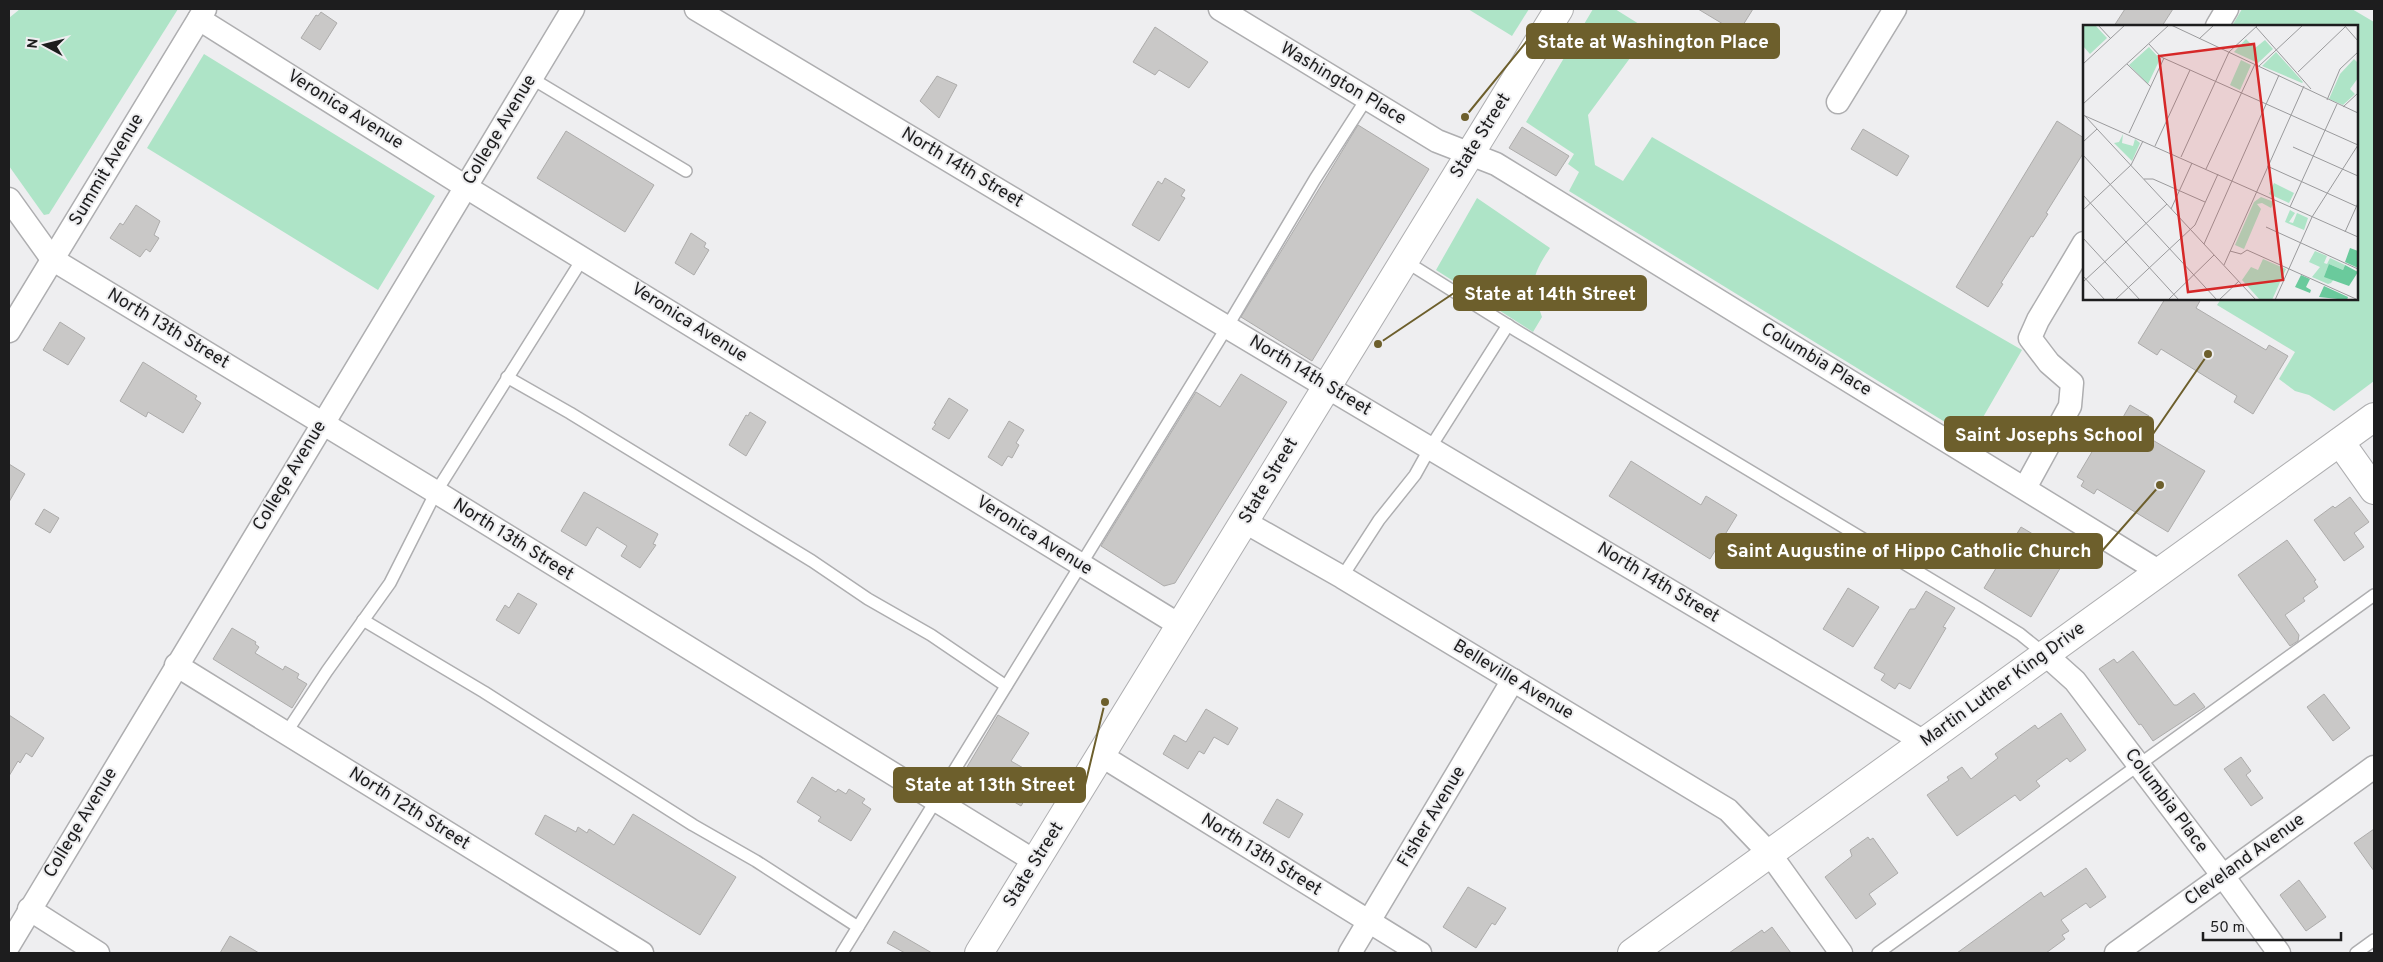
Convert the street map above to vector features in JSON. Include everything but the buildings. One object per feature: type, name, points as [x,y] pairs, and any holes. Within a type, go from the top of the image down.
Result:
[{"type":"main road","name":"State Street","points":[[979,953],[1102,756],[1559,9]]},
{"type":"main road","name":"Martin Luther King Drive","points":[[1632,953],[2374,417]]},
{"type":"main road","points":[[2340,442],[2374,490]]},
{"type":"street","name":"College Avenue","points":[[9,945],[573,9]]},
{"type":"street","name":"North 14th Street","points":[[696,9],[1924,742]]},
{"type":"street","points":[[1838,102],[1894,9]]},
{"type":"street","points":[[2217,25],[2227,9]]},
{"type":"street","name":"Washington Place","points":[[1230,11],[1438,141],[1470,153]]},
{"type":"street","name":"Veronica Avenue","points":[[202,14],[466,187],[1181,626]]},
{"type":"street","name":"Summit Avenue","points":[[9,331],[202,14]]},
{"type":"street","name":"Columbia Place","points":[[1470,153],[1496,164],[2160,572]]},
{"type":"street","name":"North 13th Street","points":[[9,199],[52,259],[436,492],[1036,862]]},
{"type":"street","points":[[2025,488],[2070,406],[2072,383],[2050,364],[2030,338],[2038,320],[2083,245]]},
{"type":"street","name":"Belleville Avenue","points":[[1245,522],[1342,577],[1728,810],[1770,854]]},
{"type":"street","name":"Columbia Place","points":[[2046,655],[2075,681],[2140,765],[2279,953]]},
{"type":"street","name":"North 12th Street","points":[[176,665],[642,953]]},
{"type":"street","name":"Fisher Avenue","points":[[1350,953],[1514,680]]},
{"type":"street","name":"North 13th Street","points":[[1102,756],[1420,953]]},
{"type":"street","name":"Cleveland Avenue","points":[[2116,953],[2374,767]]},
{"type":"street","points":[[1770,854],[1841,953]]},
{"type":"street","points":[[29,909],[98,953]]},
{"type":"lane","points":[[531,78],[686,171]]},
{"type":"lane","points":[[842,953],[1227,326],[1315,179],[1367,98]]},
{"type":"lane","points":[[286,733],[402,562],[436,492],[583,258]]},
{"type":"lane","points":[[1405,261],[1980,609],[2020,634],[2046,655]]},
{"type":"lane","points":[[1342,577],[1379,520],[1415,475],[1508,325]]},
{"type":"lane","points":[[507,377],[570,413],[812,561],[868,599],[948,646],[1006,686]]},
{"type":"lane","points":[[1878,953],[2374,594]]},
{"type":"lane","points":[[364,620],[484,692],[693,825],[756,861],[858,927]]},
{"type":"lane","points":[[2356,953],[2374,940]]},
{"type":"green space","points":[[20,9],[178,9],[49,214],[44,215],[9,166],[9,18]]},
{"type":"green space","points":[[1468,9],[1529,9],[1512,36]]},
{"type":"green space","points":[[1593,9],[1615,9],[1655,34],[1633,54],[1588,115],[1595,165],[1623,181],[1652,137],[2022,350],[1971,438],[1569,191],[1579,172],[1568,164],[1574,154],[1526,122]]},
{"type":"green space","points":[[2242,9],[2352,9],[2374,22],[2374,381],[2334,411],[2309,395],[2295,391],[2279,379],[2295,352],[2217,305],[2220,300],[2358,300],[2358,25],[2233,25]]},
{"type":"green space","points":[[204,54],[435,196],[378,290],[147,148]]},
{"type":"green space","points":[[1477,198],[1550,248],[1539,267],[1534,281],[1534,289],[1542,317],[1533,332],[1436,270]]},
{"type":"place","name":"State at Washington Place","points":[[1465,117]]},
{"type":"place","name":"State at 14th Street","points":[[1378,344]]},
{"type":"place","name":"Saint Josephs School","points":[[2208,354]]},
{"type":"place","name":"Saint Augustine of Hippo Catholic Church","points":[[2160,485]]},
{"type":"place","name":"State at 13th Street","points":[[1105,702]]}]
